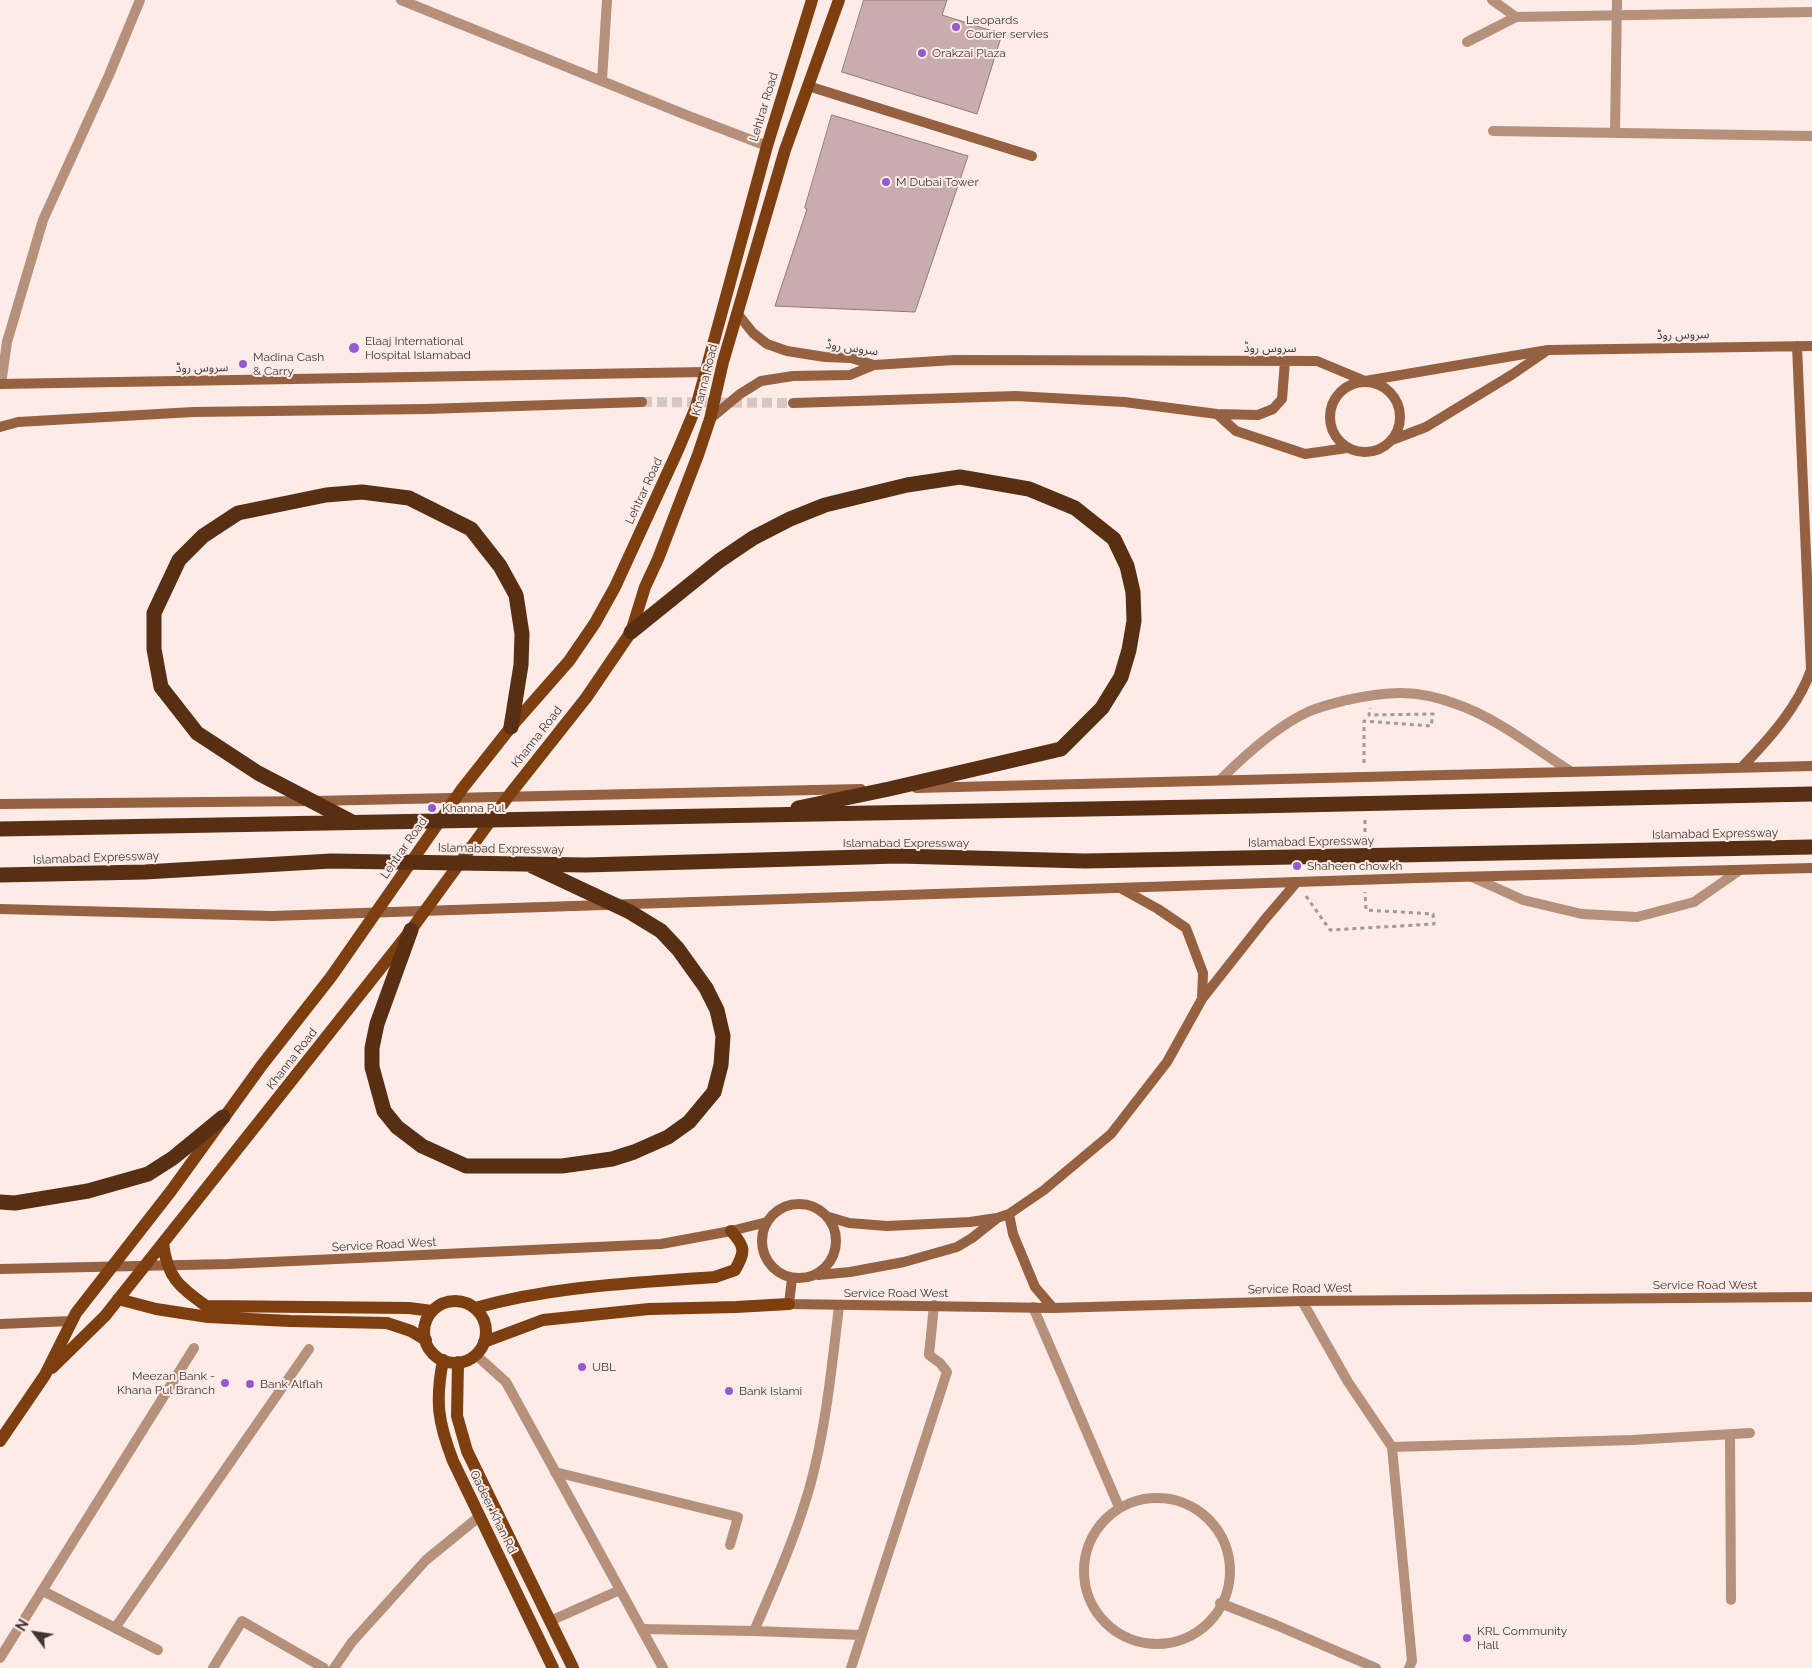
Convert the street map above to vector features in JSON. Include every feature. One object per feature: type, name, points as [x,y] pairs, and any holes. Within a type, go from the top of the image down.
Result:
[{"type":"highway","points":[[631,632],[719,561],[753,538],[790,519],[825,505],[908,485],[960,476],[1029,489],[1076,508],[1114,539],[1127,566],[1133,592],[1134,621],[1129,650],[1121,678],[1102,708],[1061,749],[889,789],[762,815]]},
{"type":"highway","points":[[353,822],[258,773],[197,733],[161,687],[154,649],[154,613],[179,560],[203,536],[238,513],[326,495],[362,492],[409,498],[471,529],[500,566],[516,595],[522,634],[522,665],[511,727]]},
{"type":"highway","points":[[0,829],[1812,794]]},
{"type":"highway","name":"Islamabad Expressway","points":[[0,875],[145,872],[331,861],[586,865],[898,856],[1085,860],[1812,847]]},
{"type":"highway","points":[[414,927],[377,1024],[372,1048],[372,1067],[384,1111],[397,1127],[422,1146],[466,1166],[562,1166],[612,1159],[634,1152],[668,1137],[689,1122],[714,1092],[721,1065],[723,1036],[717,1010],[706,988],[678,949],[660,931],[640,917],[528,864]]},
{"type":"highway","points":[[0,1202],[15,1203],[88,1191],[148,1174],[173,1158],[224,1118]]},
{"type":"main road","name":"Lehtrar Road","points":[[365,927],[462,789],[511,727],[569,660],[595,623],[615,587],[696,407],[766,146],[812,0]]},
{"type":"main road","name":"Khanna Road","points":[[45,1375],[104,1316],[414,927],[510,794],[586,698],[631,632],[645,587],[658,559],[710,419],[723,362],[785,150],[839,0]]},
{"type":"main road","name":"Khanna Road","points":[[0,1441],[45,1375],[74,1317],[331,977],[365,927]]},
{"type":"main road","points":[[475,1308],[526,1295],[585,1287],[715,1277],[735,1270],[741,1259],[743,1250],[740,1241],[731,1231]]},
{"type":"main road","points":[[164,1241],[164,1255],[172,1277],[184,1290],[206,1306],[408,1308],[432,1311]]},
{"type":"main road","points":[[118,1299],[156,1309],[208,1317],[387,1323],[426,1340]]},
{"type":"main road","points":[[448,1301],[467,1303],[475,1308],[482,1315],[486,1333],[484,1342],[476,1355],[458,1362],[443,1360],[430,1349],[424,1330],[432,1311],[448,1301]]},
{"type":"main road","points":[[484,1342],[543,1320],[649,1309],[789,1304]]},
{"type":"main road","name":"Qadeer Khan Rd","points":[[443,1360],[438,1381],[437,1404],[440,1426],[453,1462],[553,1668]]},
{"type":"main road","name":"Qadeer Khan Rd","points":[[458,1362],[456,1416],[467,1451],[573,1668]]},
{"type":"street","points":[[1,384],[7,342],[43,220],[140,0]]},
{"type":"street","points":[[602,80],[607,0]]},
{"type":"street","points":[[1492,0],[1516,17]]},
{"type":"street","points":[[1615,133],[1617,0]]},
{"type":"street","points":[[406,1],[766,146]]},
{"type":"street","points":[[1467,42],[1516,17],[1812,12]]},
{"type":"street","points":[[808,86],[1032,156]]},
{"type":"street","points":[[1492,130],[1812,136]]},
{"type":"street","name":"سروس روڈ","points":[[738,313],[753,332],[767,344],[787,351],[825,357],[851,358],[874,365],[954,360],[1317,361],[1365,381],[1548,350],[1812,346]]},
{"type":"street","points":[[1742,767],[1782,722],[1807,682],[1811,670],[1798,346]]},
{"type":"street","points":[[1392,440],[1399,426],[1400,410],[1393,395],[1381,385],[1365,381],[1350,385],[1338,394],[1331,408],[1330,424],[1336,438],[1347,448],[1363,453],[1379,450],[1392,440],[1426,427],[1513,374],[1548,350]]},
{"type":"street","points":[[793,403],[1016,396],[1124,402],[1217,414],[1258,415],[1272,409],[1282,399],[1285,361]]},
{"type":"street","points":[[710,419],[740,394],[761,381],[792,376],[850,375],[874,365]]},
{"type":"street","name":"سروس روڈ","points":[[1,384],[705,372]]},
{"type":"street","points":[[0,427],[18,422],[193,412],[426,409],[642,402]]},
{"type":"street","points":[[1217,414],[1236,431],[1305,454],[1347,448]]},
{"type":"street","points":[[1220,780],[1245,755],[1274,733],[1310,711],[1388,692],[1418,693],[1456,704],[1496,723],[1570,771]]},
{"type":"street","points":[[0,804],[314,801],[889,789],[1812,766]]},
{"type":"street","points":[[0,909],[272,916],[1296,882],[1812,868]]},
{"type":"street","points":[[1472,877],[1523,900],[1582,914],[1637,917],[1694,902],[1740,870]]},
{"type":"street","points":[[829,1217],[849,1223],[887,1226],[970,1222],[997,1218],[1009,1214],[1044,1190],[1111,1134],[1167,1062],[1202,999],[1296,882]]},
{"type":"street","points":[[1120,888],[1158,909],[1186,928],[1203,973],[1202,999]]},
{"type":"street","points":[[815,1275],[825,1269],[832,1260],[836,1249],[836,1232],[829,1217],[820,1209],[809,1204],[797,1203],[785,1206],[775,1212],[767,1222],[763,1233],[762,1245],[765,1257],[772,1266],[781,1274],[792,1278],[850,1272],[904,1262],[957,1247],[972,1238],[997,1218]]},
{"type":"street","points":[[1009,1214],[1013,1234],[1035,1287],[1053,1308]]},
{"type":"street","name":"Service Road West","points":[[0,1269],[228,1264],[661,1244],[767,1222]]},
{"type":"street","points":[[789,1304],[792,1278]]},
{"type":"street","name":"Service Road West","points":[[789,1304],[1053,1308],[1302,1302],[1812,1297]]},
{"type":"street","points":[[1302,1302],[1348,1382],[1392,1447],[1412,1661],[1409,1668]]},
{"type":"street","points":[[851,1668],[947,1372],[940,1363],[929,1355],[934,1305]]},
{"type":"street","points":[[754,1631],[789,1552],[810,1484],[826,1407],[839,1306]]},
{"type":"street","points":[[1033,1307],[1120,1507]]},
{"type":"street","points":[[0,1324],[74,1317]]},
{"type":"street","points":[[0,1658],[194,1348]]},
{"type":"street","points":[[115,1628],[309,1349]]},
{"type":"street","points":[[476,1355],[506,1382],[663,1668]]},
{"type":"street","points":[[1392,1447],[1632,1440],[1750,1433]]},
{"type":"street","points":[[1730,1435],[1731,1600]]},
{"type":"street","points":[[555,1472],[738,1517],[730,1545]]},
{"type":"street","points":[[1147,1498],[1176,1499],[1201,1512],[1220,1533],[1230,1560],[1228,1589],[1220,1603],[1216,1615],[1194,1634],[1167,1644],[1138,1642],[1113,1630],[1093,1608],[1084,1581],[1086,1552],[1098,1526],[1120,1507],[1147,1498]]},
{"type":"street","points":[[334,1668],[352,1642],[426,1560],[480,1516]]},
{"type":"street","points":[[550,1621],[620,1590]]},
{"type":"street","points":[[43,1591],[158,1650]]},
{"type":"street","points":[[1220,1603],[1276,1624],[1376,1668]]},
{"type":"street","points":[[213,1668],[242,1621],[324,1668]]},
{"type":"street","points":[[642,1629],[861,1635]]},
{"type":"path","points":[[1364,721],[1431,726],[1433,714],[1369,715],[1371,695]]},
{"type":"path","points":[[1296,882],[1330,930],[1434,924],[1433,914],[1366,910]]},
{"type":"building","name":"Orakzai Plaza","points":[[864,0],[947,0],[942,15],[1002,34],[977,114],[842,72]]},
{"type":"building","points":[[832,115],[968,156],[915,312],[775,306],[807,209],[805,208]]},
{"type":"tunnel","points":[[642,402],[793,403]]},
{"type":"place","name":"Leopards Courier servies","points":[[956,27]]},
{"type":"place","name":"Orakzai Plaza","points":[[922,53]]},
{"type":"place","name":"M Dubai Tower","points":[[886,182]]},
{"type":"place","name":"Elaaj International Hospital Islamabad","points":[[354,348]]},
{"type":"place","name":"Madina Cash & Carry","points":[[243,364]]},
{"type":"place","name":"Khanna Pul","points":[[432,808]]},
{"type":"place","name":"Shaheen chowkh","points":[[1297,866]]},
{"type":"place","name":"UBL","points":[[582,1367]]},
{"type":"place","name":"Meezan Bank - Khana Pul Branch","points":[[225,1383]]},
{"type":"place","name":"Bank Alflah","points":[[250,1384]]},
{"type":"place","name":"Bank Islami","points":[[729,1391]]},
{"type":"place","name":"KRL Community Hall","points":[[1467,1638]]}]
